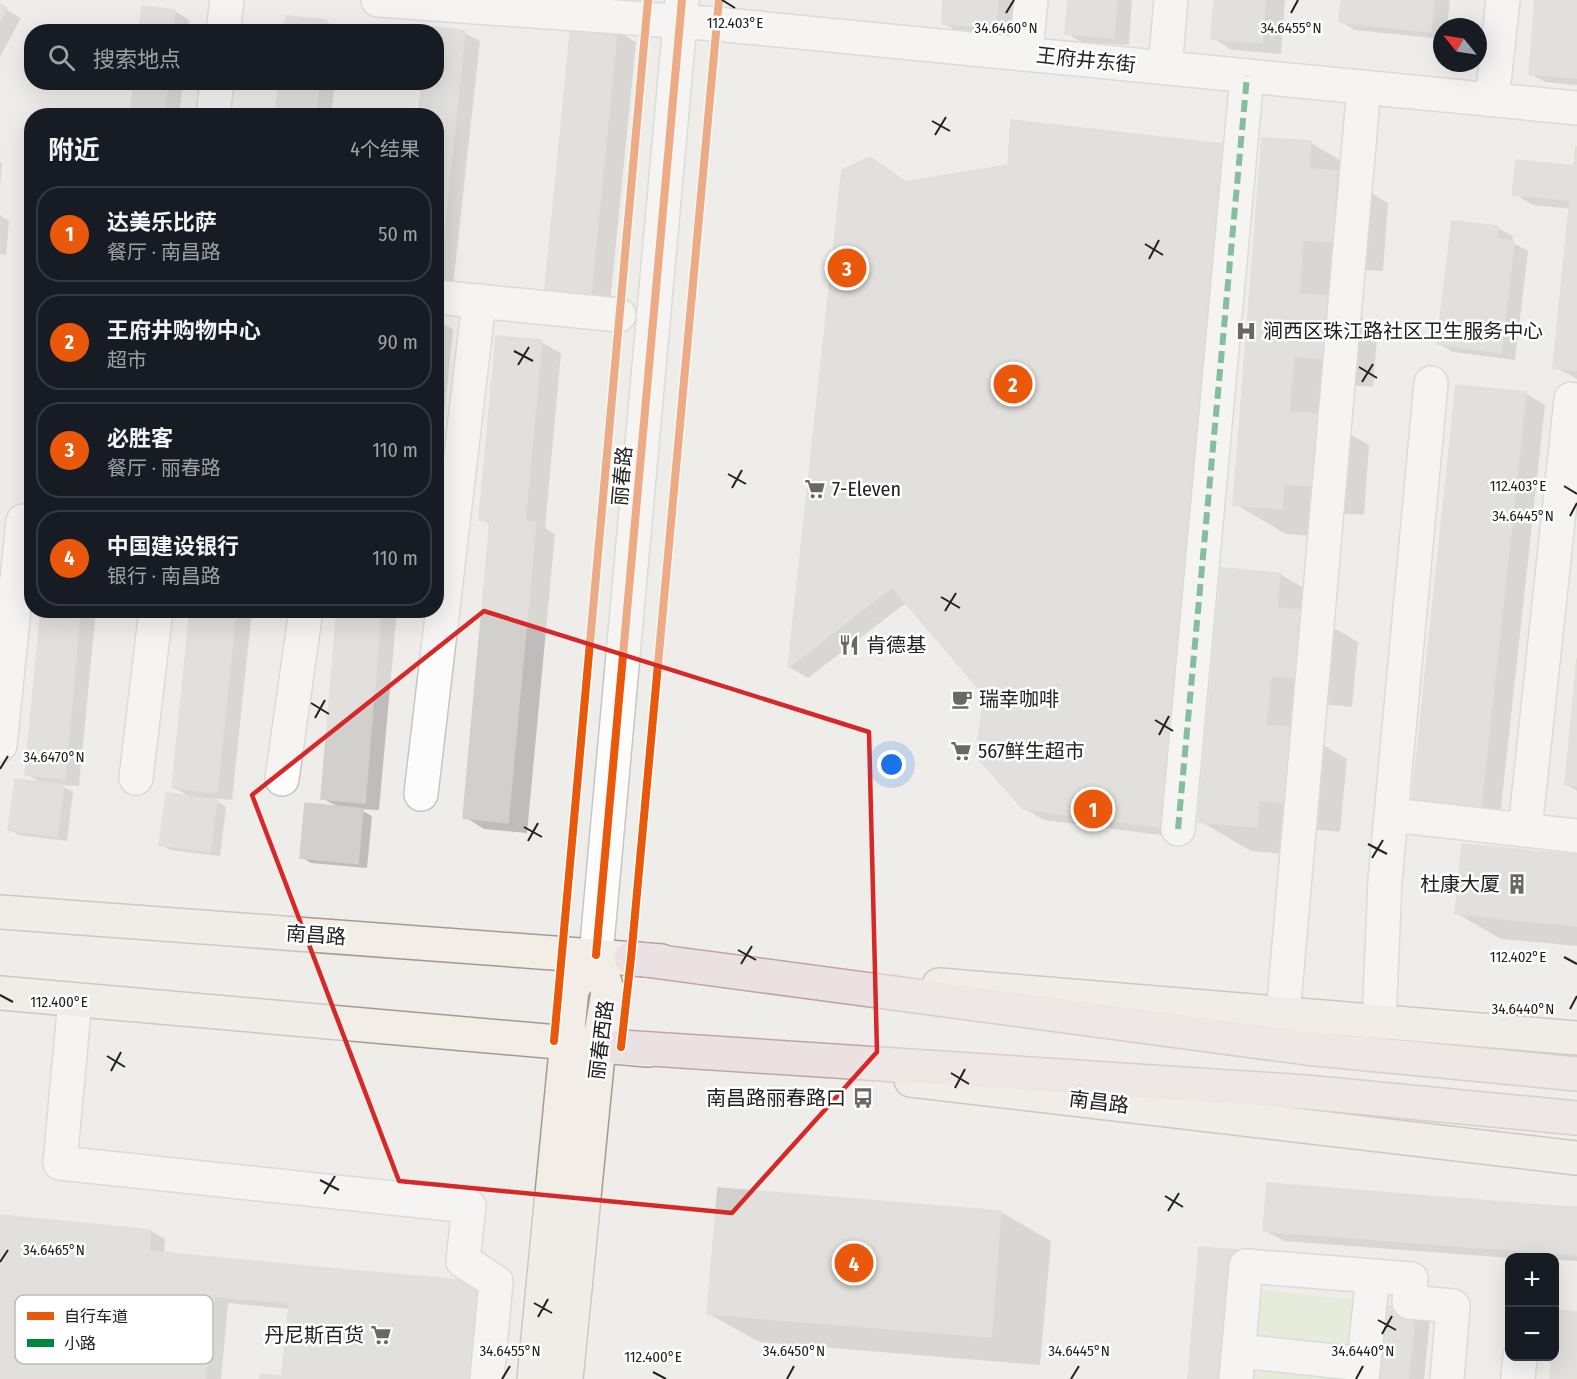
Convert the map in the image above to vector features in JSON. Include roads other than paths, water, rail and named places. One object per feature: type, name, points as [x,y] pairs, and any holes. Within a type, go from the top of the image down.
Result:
[{"type":"highway","name":"南昌路","points":[[631,958],[1306,1048],[1577,1074]]},
{"type":"highway","name":"南昌路","points":[[610,1046],[1306,1092],[1577,1118]]},
{"type":"main road","name":"南昌路","points":[[0,912],[596,955],[1577,1038]]},
{"type":"main road","name":"丽春西路","points":[[534,1379],[572,989],[596,955]]},
{"type":"main road","name":"丽春西路","points":[[566,1379],[610,1046],[608,992],[596,955]]},
{"type":"main road","name":"南昌路","points":[[0,993],[610,1046],[1577,1158]]},
{"type":"street","points":[[224,24],[227,0]]},
{"type":"street","name":"王府井东街","points":[[378,0],[681,10],[1026,54],[1577,108]]},
{"type":"street","points":[[1026,54],[1030,0]]},
{"type":"street","points":[[1165,68],[1171,0]]},
{"type":"street","points":[[1492,100],[1503,0]]},
{"type":"street","name":"丽春路","points":[[596,955],[681,10]]},
{"type":"street","points":[[1178,829],[1247,76]]},
{"type":"street","points":[[1283,1014],[1364,87]]},
{"type":"street","points":[[214,108],[216,90]]},
{"type":"street","points":[[444,298],[619,315]]},
{"type":"street","points":[[444,546],[479,301]]},
{"type":"street","points":[[1379,1021],[1385,880],[1431,383]]},
{"type":"street","points":[[1525,830],[1571,399]]},
{"type":"street","points":[[0,745],[24,521]]},
{"type":"street","points":[[136,778],[155,618]]},
{"type":"street","points":[[282,779],[305,618]]},
{"type":"street","points":[[421,794],[437,618]]},
{"type":"street","points":[[1392,815],[1577,836]]},
{"type":"street","points":[[75,1000],[60,1163],[469,1206],[463,1261],[496,1282],[487,1379]]},
{"type":"street","points":[[1373,1276],[1363,1371],[1238,1365],[1246,1266],[1373,1276],[1411,1279],[1410,1302],[1453,1306],[1447,1379]]},
{"type":"street","points":[[1518,1379],[1520,1361]]},
{"type":"place","name":"必胜客","points":[[847,268]]},
{"type":"place","name":"涧西区珠江路社区卫生服务中心","points":[[1246,331]]},
{"type":"place","name":"王府井购物中心","points":[[1013,384]]},
{"type":"place","name":"7-Eleven","points":[[815,489]]},
{"type":"place","name":"肯德基","points":[[849,645]]},
{"type":"place","name":"瑞幸咖啡","points":[[962,699]]},
{"type":"place","name":"567鲜生超市","points":[[961,751]]},
{"type":"place","name":"达美乐比萨","points":[[1093,809]]},
{"type":"place","name":"杜康大厦","points":[[1517,884]]},
{"type":"place","name":"南昌路丽春路口","points":[[863,1098]]},
{"type":"place","name":"中国建设银行","points":[[854,1263]]},
{"type":"place","name":"丹尼斯百货","points":[[381,1335]]}]
